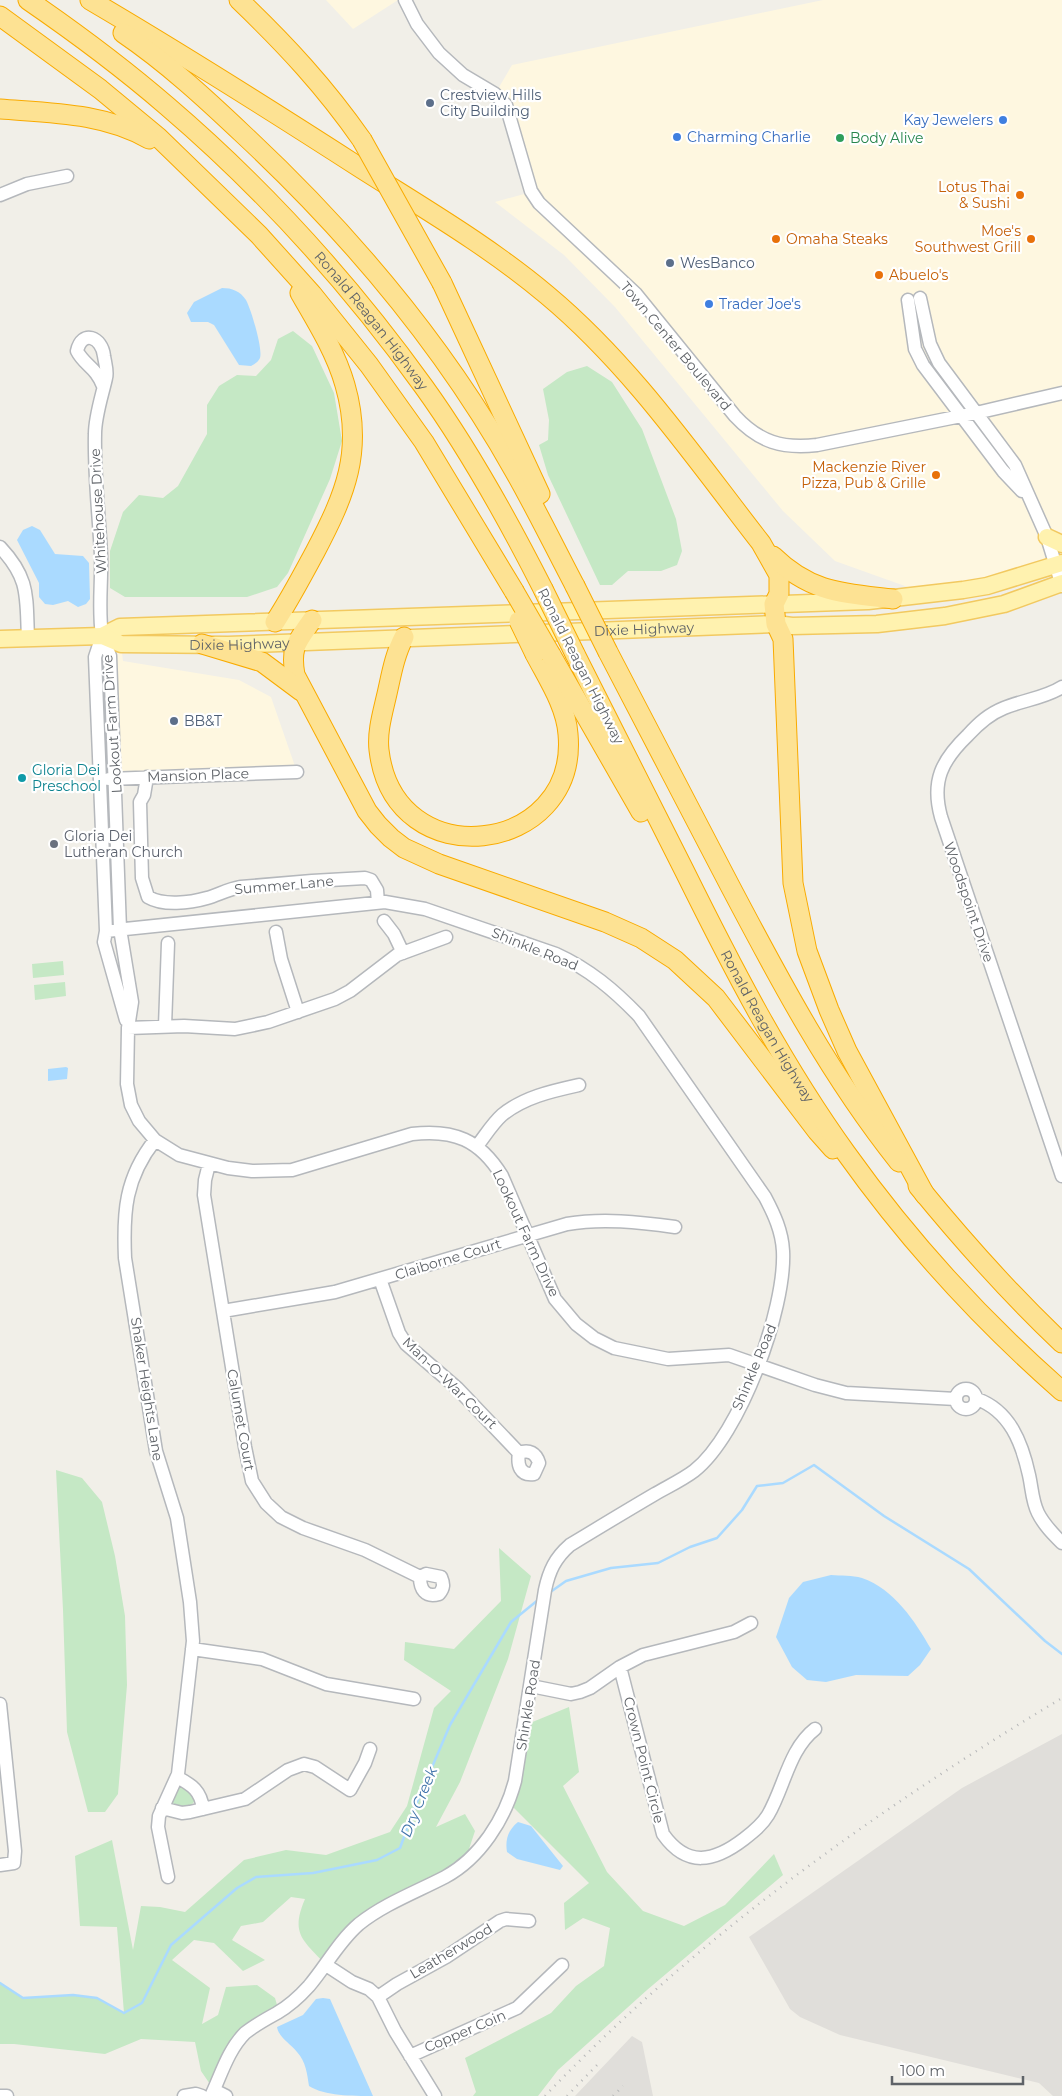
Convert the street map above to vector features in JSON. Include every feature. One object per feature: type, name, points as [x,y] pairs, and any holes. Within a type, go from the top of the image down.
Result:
[{"type":"highway","name":"Ronald Reagan Highway","points":[[28,0],[94,47],[197,132],[293,226],[349,290],[425,388],[485,481],[543,589],[709,920],[753,1004],[796,1077],[845,1151],[887,1208],[956,1289],[1062,1391]]},
{"type":"highway","points":[[77,0],[143,46],[219,111],[304,193],[378,276],[444,361],[515,472],[778,978],[822,1051],[857,1105],[926,1195],[976,1256],[1030,1313],[1062,1343]]},
{"type":"highway","points":[[90,0],[182,54],[481,244],[547,294],[626,373],[761,543],[789,571],[812,584],[843,592],[893,598]]},
{"type":"highway","points":[[239,0],[310,71],[362,140],[442,283],[569,552],[575,586]]},
{"type":"highway","points":[[0,16],[100,89],[185,161],[281,259],[369,365],[424,442],[480,536],[543,654],[646,820],[681,890],[709,920]]},
{"type":"highway","points":[[0,108],[88,117],[108,121],[136,132],[185,161]]},
{"type":"highway","points":[[275,622],[298,584],[342,498],[349,472],[353,434],[350,406],[339,368],[326,340],[281,259]]},
{"type":"highway","points":[[761,543],[779,575],[779,594],[774,604],[776,624],[784,640],[793,883],[807,951],[828,1010],[847,1051],[926,1195]]},
{"type":"highway","points":[[312,620],[297,642],[292,658],[295,675],[368,811],[391,838],[404,848],[425,859],[624,930],[675,960],[716,998],[817,1131],[887,1208]]},
{"type":"highway","points":[[404,637],[397,650],[379,729],[379,749],[382,768],[394,795],[404,808],[436,830],[464,837],[480,838],[494,835],[524,823],[546,804],[564,772],[568,753],[566,719],[543,654]]},
{"type":"highway","points":[[202,644],[262,662],[303,692]]},
{"type":"main road","name":"Dixie Highway","points":[[0,639],[102,636],[120,628],[868,601],[963,590],[1059,564]]},
{"type":"main road","points":[[776,624],[788,619],[882,614],[977,602],[1034,585],[1048,577],[1059,564]]},
{"type":"main road","name":"Dixie Highway","points":[[102,636],[121,644],[202,644],[776,624],[792,626],[877,624],[945,616],[1004,604],[1062,584]]},
{"type":"street","name":"Town Center Boulevard","points":[[405,0],[417,24],[439,53],[464,75],[494,94],[506,106],[532,191],[539,203],[636,294],[747,429],[763,439],[780,445],[798,447],[817,445],[976,413],[1062,393]]},
{"type":"street","points":[[0,196],[26,184],[67,176]]},
{"type":"street","points":[[1028,497],[1003,470],[924,365],[915,349],[914,299],[936,356],[1015,465],[1028,497],[1055,540],[1062,584]]},
{"type":"street","name":"Whitehouse Drive","points":[[102,636],[101,561],[94,432],[103,386]]},
{"type":"street","points":[[0,547],[14,562],[24,584],[28,638]]},
{"type":"street","name":"Lookout Farm Drive","points":[[102,636],[110,656],[116,778],[120,929],[132,1002],[128,1028],[127,1084],[129,1097],[139,1121],[155,1140],[179,1156],[208,1164],[252,1171],[292,1170],[412,1134],[429,1132],[451,1134],[477,1146],[495,1164],[502,1176],[555,1299],[576,1324],[594,1338],[624,1351],[668,1359],[729,1355],[831,1390],[846,1393],[956,1398],[958,1392],[966,1388],[975,1393],[976,1399],[998,1411],[1011,1425],[1022,1448],[1038,1513],[1049,1530],[1062,1543]]},
{"type":"street","name":"Lookout Farm Drive","points":[[102,636],[95,658],[98,779],[106,931],[104,942],[107,957],[122,999],[128,1028]]},
{"type":"street","name":"Woodspoint Drive","points":[[1062,687],[1006,707],[984,718],[955,748],[944,763],[939,776],[937,796],[941,817],[1062,1176]]},
{"type":"street","name":"Mansion Place","points":[[98,779],[297,772]]},
{"type":"street","name":"Summer Lane","points":[[147,777],[144,795],[140,802],[142,878],[144,890],[154,900],[161,902],[193,901],[241,887],[365,878],[371,880],[377,890],[378,903]]},
{"type":"street","name":"Shinkle Road","points":[[106,931],[378,903],[403,904],[425,909],[556,954],[594,975],[621,997],[639,1016],[765,1198],[778,1226],[783,1250],[782,1276],[775,1317],[758,1366],[714,1450],[694,1470],[570,1545],[554,1561],[549,1571],[520,1757],[511,1796],[498,1824],[482,1846],[464,1864],[447,1876],[379,1910],[360,1923],[344,1940],[308,1987],[289,2005],[254,2026],[241,2038],[230,2054],[212,2093]]},
{"type":"street","points":[[384,921],[394,934],[403,953]]},
{"type":"street","points":[[276,932],[281,959],[298,1012]]},
{"type":"street","points":[[128,1028],[165,1026],[235,1029],[268,1022],[335,999],[350,991],[387,961],[446,937]]},
{"type":"street","points":[[165,1026],[168,944]]},
{"type":"street","points":[[477,1146],[495,1123],[515,1106],[557,1090],[579,1085]]},
{"type":"street","name":"Shaker Heights Lane","points":[[155,1140],[139,1164],[129,1188],[126,1207],[125,1258],[156,1451],[177,1518],[190,1602],[193,1641],[177,1777],[162,1808],[158,1827],[168,1876]]},
{"type":"street","name":"Calumet Court","points":[[208,1164],[204,1195],[252,1481],[260,1496],[281,1517],[291,1523],[365,1550],[420,1577]]},
{"type":"street","name":"Claiborne Court","points":[[223,1311],[335,1292],[527,1235],[585,1221],[649,1223],[675,1227]]},
{"type":"street","name":"Man-O-War Court","points":[[380,1279],[399,1333],[406,1344],[457,1388],[519,1453]]},
{"type":"street","points":[[531,1686],[571,1694],[580,1692],[590,1688],[620,1667],[643,1655],[734,1632],[751,1623]]},
{"type":"street","points":[[192,1649],[262,1659],[326,1684],[414,1699]]},
{"type":"street","name":"Crown Point Circle","points":[[620,1667],[663,1834],[674,1849],[694,1858],[715,1857],[724,1854],[763,1823],[803,1741],[815,1729]]},
{"type":"street","points":[[0,1704],[2,1740],[15,1851],[14,1864],[0,1865]]},
{"type":"street","points":[[162,1808],[182,1813],[245,1799],[288,1770],[304,1764],[315,1767],[350,1790],[365,1763],[370,1749]]},
{"type":"street","points":[[177,1777],[196,1790],[201,1798],[203,1809]]},
{"type":"street","name":"Leatherwood","points":[[378,1997],[397,1984],[446,1957],[500,1921],[506,1919],[529,1921]]},
{"type":"street","points":[[326,1965],[352,1982],[369,1989],[378,1997],[395,2031],[435,2096]]},
{"type":"street","name":"Copper Coin","points":[[410,2056],[517,2008],[562,1965]]},
{"type":"street","points":[[212,2093],[226,2096]]},
{"type":"street","points":[[184,2096],[196,2094],[202,2096]]},
{"type":"street","points":[[0,2096],[7,2096]]},
{"type":"shaded area","points":[[326,0],[398,0],[353,29]]},
{"type":"shaded area","points":[[823,0],[1062,0],[1062,563],[930,595],[835,561],[783,511],[615,307],[564,255],[495,202],[524,194],[530,187],[509,114],[495,94],[512,65]]},
{"type":"shaded area","points":[[102,636],[121,644],[123,661],[239,680],[271,697],[297,772],[116,779]]},
{"type":"shaded area","points":[[1062,1734],[1062,2096],[1053,2096],[1039,2083],[840,2035],[800,2017],[790,2009],[749,1937],[962,1788]]},
{"type":"shaded area","points":[[632,2036],[642,2042],[653,2096],[575,2096]]},
{"type":"green space","points":[[293,331],[312,346],[334,393],[342,441],[330,479],[288,573],[277,587],[247,597],[125,597],[110,588],[110,551],[123,512],[139,495],[163,498],[178,486],[207,434],[207,405],[219,386],[237,375],[256,376],[271,360],[278,339]]},
{"type":"green space","points":[[587,366],[612,382],[642,429],[676,519],[682,551],[677,565],[661,571],[628,571],[612,585],[600,585],[548,475],[539,445],[548,440],[549,420],[543,389],[567,372]]},
{"type":"green space","points":[[63,961],[64,975],[33,978],[32,964]]},
{"type":"green space","points":[[65,982],[66,996],[35,1000],[34,985]]},
{"type":"green space","points":[[56,1470],[82,1478],[102,1502],[115,1556],[125,1616],[127,1685],[118,1794],[105,1812],[88,1812],[67,1732]]},
{"type":"green space","points":[[499,1548],[531,1576],[508,1659],[460,1782],[436,1827],[465,1814],[475,1831],[464,1864],[379,1910],[326,1965],[301,1936],[299,1921],[305,1899],[291,1897],[263,1922],[241,1926],[232,1940],[265,1960],[243,1971],[214,1943],[194,1940],[172,1960],[210,1988],[202,2024],[218,2015],[226,1987],[257,1985],[275,1998],[279,2012],[254,2026],[214,2090],[201,2071],[195,2042],[141,2039],[105,2054],[0,2044],[0,1983],[23,1998],[73,1995],[97,1998],[124,2013],[117,1927],[80,1926],[75,1856],[112,1840],[133,1950],[141,1906],[160,1907],[185,1912],[244,1860],[286,1850],[326,1855],[390,1832],[407,1806],[434,1708],[451,1691],[404,1660],[405,1642],[454,1649],[501,1601]]},
{"type":"green space","points":[[569,1707],[579,1772],[563,1786],[607,1872],[643,1911],[684,1926],[725,1905],[774,1854],[783,1875],[647,1990],[558,2070],[538,2096],[473,2096],[476,2092],[465,2058],[551,2013],[576,1986],[604,1966],[610,1928],[583,1918],[565,1930],[564,1903],[589,1883],[513,1807],[522,1778],[530,1723]]},
{"type":"green space","points":[[180,1783],[195,1795],[194,1802],[188,1808],[175,1806],[172,1802]]},
{"type":"water","points":[[222,288],[238,292],[244,297],[248,305],[260,346],[260,358],[251,366],[239,365],[214,325],[208,322],[191,322],[187,313],[194,302]]},
{"type":"water","points":[[32,526],[40,530],[55,554],[83,556],[89,563],[90,599],[86,604],[78,607],[68,601],[53,605],[45,604],[39,597],[39,583],[17,540],[23,530]]},
{"type":"water","points":[[68,1068],[67,1079],[48,1081],[48,1069]]},
{"type":"water","points":[[831,1575],[858,1577],[873,1583],[894,1598],[911,1617],[931,1649],[920,1665],[908,1676],[856,1675],[826,1682],[807,1680],[792,1667],[776,1637],[789,1598],[803,1582]]},
{"type":"water","points":[[518,1822],[531,1826],[563,1866],[560,1870],[517,1859],[507,1852],[506,1843],[508,1836]]},
{"type":"water","points":[[316,1999],[330,1999],[373,2096],[331,2094],[309,2086],[306,2068],[300,2056],[278,2031],[277,2027],[303,2015]]},
{"type":"waterway","points":[[549,1593],[566,1581],[611,1568],[658,1563],[690,1547],[717,1538],[742,1510],[757,1486],[783,1483],[814,1465],[884,1516],[969,1569],[1045,1641],[1062,1654]]},
{"type":"waterway","name":"Dry Creek","points":[[0,1983],[23,1998],[73,1995],[97,1998],[124,2013],[142,2003],[171,1945],[237,1888],[256,1877],[313,1873],[377,1860],[400,1848],[415,1807],[450,1725],[511,1622],[538,1600]]},
{"type":"railway","points":[[545,2096],[603,2038],[663,1983],[790,1880],[856,1831],[924,1785],[1062,1698]]},
{"type":"railway","points":[[567,2096],[598,2064]]},
{"type":"railway","points":[[613,2096],[623,2086]]},
{"type":"place","name":"Crestview Hills City Building","points":[[430,103]]},
{"type":"place","name":"Kay Jewelers","points":[[1003,120]]},
{"type":"place","name":"Charming Charlie","points":[[677,137]]},
{"type":"place","name":"Body Alive","points":[[840,138]]},
{"type":"place","name":"Lotus Thai & Sushi","points":[[1020,195]]},
{"type":"place","name":"Omaha Steaks","points":[[776,239]]},
{"type":"place","name":"Moe's Southwest Grill","points":[[1031,239]]},
{"type":"place","name":"WesBanco","points":[[670,263]]},
{"type":"place","name":"Abuelo's","points":[[879,275]]},
{"type":"place","name":"Trader Joe's","points":[[709,304]]},
{"type":"place","name":"Mackenzie River Pizza, Pub & Grille","points":[[936,475]]},
{"type":"place","name":"BB&T","points":[[174,721]]},
{"type":"place","name":"Gloria Dei Preschool","points":[[22,778]]},
{"type":"place","name":"Gloria Dei Lutheran Church","points":[[54,844]]}]
